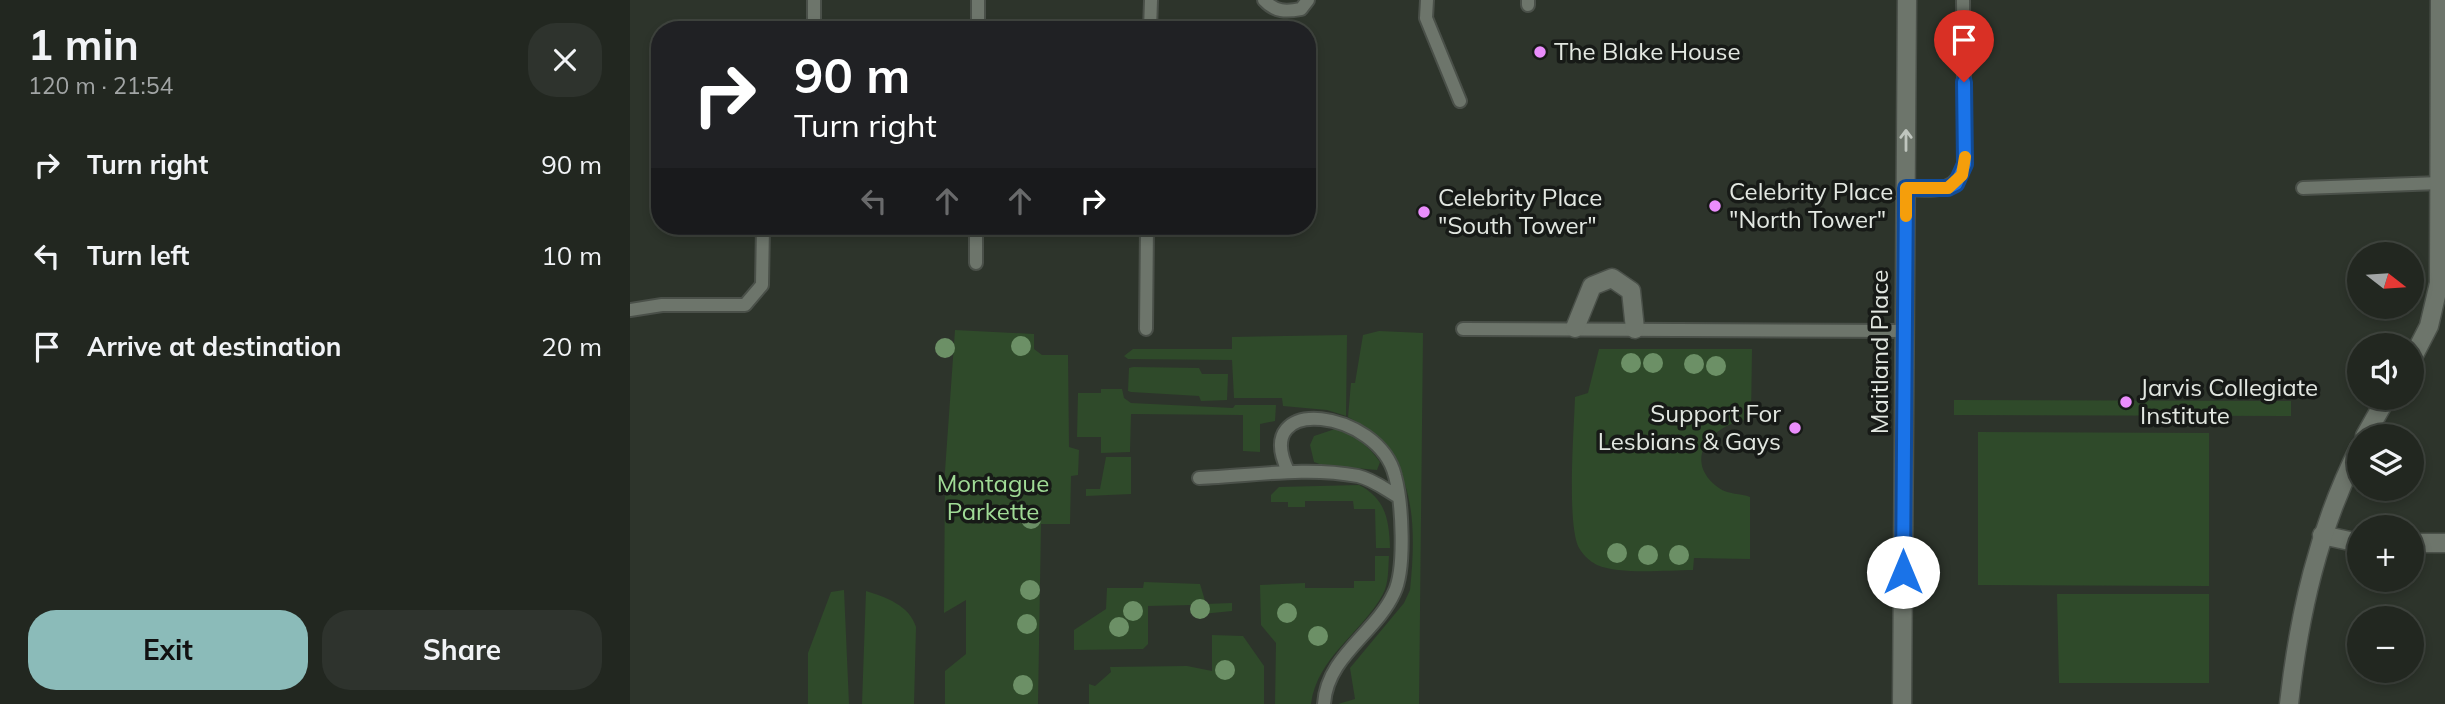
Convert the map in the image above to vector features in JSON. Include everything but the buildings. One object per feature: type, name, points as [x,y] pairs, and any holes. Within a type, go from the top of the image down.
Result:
[{"type":"street","name":"Maitland Place","points":[[1902,704],[1907,0]]},
{"type":"street","points":[[2424,336],[2436,305],[2439,283],[2440,0]]},
{"type":"street","points":[[1575,328],[1592,286],[1612,278],[1631,291],[1634,329]]},
{"type":"street","points":[[2289,704],[2297,632],[2322,535],[2347,471]]},
{"type":"street","points":[[2322,535],[2347,540]]},
{"type":"street","points":[[2424,543],[2445,543]]},
{"type":"lane","points":[[814,0],[814,21]]},
{"type":"lane","points":[[978,0],[978,21]]},
{"type":"lane","points":[[1150,21],[1151,0]]},
{"type":"lane","points":[[1264,0],[1273,9],[1288,11],[1301,9],[1308,0]]},
{"type":"lane","points":[[1427,0],[1426,18],[1460,100]]},
{"type":"lane","points":[[1906,188],[1948,188],[1956,184],[1965,164],[1963,0]]},
{"type":"lane","points":[[2303,188],[2441,173]]},
{"type":"lane","points":[[630,310],[662,306],[745,305],[762,285],[763,235]]},
{"type":"lane","points":[[976,235],[976,263]]},
{"type":"lane","points":[[1146,329],[1147,235]]},
{"type":"lane","points":[[1463,329],[1905,331]]},
{"type":"lane","points":[[1289,471],[1282,456],[1281,439],[1286,429],[1300,419],[1336,421],[1353,426],[1372,440],[1386,456],[1395,475],[1402,552],[1401,576],[1394,595],[1330,677],[1324,704]]},
{"type":"lane","points":[[1199,478],[1265,475],[1289,471],[1358,476],[1397,496]]},
{"type":"green space","name":"Montague Parkette","points":[[955,330],[1034,334],[1034,349],[1042,355],[1068,355],[1069,447],[1079,450],[1078,475],[1071,476],[1070,524],[1041,524],[1038,704],[945,704],[945,671],[966,654],[966,600],[944,613],[945,471]]},
{"type":"green space","points":[[1379,331],[1423,333],[1419,704],[1338,704],[1355,699],[1350,668],[1404,603],[1410,590],[1413,539],[1407,491],[1387,450],[1370,432],[1348,417],[1351,383],[1355,383],[1363,335]]},
{"type":"green space","points":[[1347,335],[1346,416],[1327,410],[1283,406],[1282,398],[1234,398],[1232,360],[1128,359],[1124,356],[1133,349],[1232,349],[1232,337]]},
{"type":"green space","points":[[1599,349],[1752,349],[1751,419],[1737,422],[1713,435],[1702,455],[1702,466],[1719,488],[1750,497],[1750,559],[1694,558],[1693,570],[1631,571],[1597,565],[1582,552],[1578,546],[1573,516],[1575,397],[1588,393]]},
{"type":"green space","points":[[1129,368],[1199,368],[1202,374],[1228,374],[1227,400],[1201,401],[1199,396],[1128,391]]},
{"type":"green space","points":[[1101,389],[1122,389],[1124,398],[1131,403],[1233,408],[1235,405],[1276,405],[1275,421],[1260,424],[1260,452],[1243,451],[1243,415],[1131,414],[1130,452],[1101,453],[1101,437],[1077,437],[1078,393],[1101,393]]},
{"type":"green space","points":[[1954,400],[2291,401],[2291,416],[1954,415]]},
{"type":"green space","points":[[1335,429],[1349,434],[1366,446],[1380,462],[1377,470],[1314,462],[1310,445],[1314,436]]},
{"type":"green space","points":[[1978,432],[2209,433],[2209,586],[1978,585]]},
{"type":"green space","points":[[1106,457],[1131,457],[1131,494],[1086,496],[1086,489],[1100,489]]},
{"type":"green space","points":[[1359,485],[1375,497],[1384,511],[1389,528],[1390,548],[1376,548],[1375,509],[1354,509],[1353,501],[1305,501],[1305,507],[1288,507],[1288,502],[1271,502],[1271,495],[1279,487]]},
{"type":"green space","points":[[1375,556],[1389,556],[1385,590],[1374,608],[1322,672],[1311,704],[1275,704],[1276,643],[1261,625],[1260,585],[1305,583],[1305,588],[1354,588],[1354,581],[1375,581]]},
{"type":"green space","points":[[1144,582],[1200,584],[1206,604],[1232,603],[1232,611],[1192,615],[1192,605],[1148,606],[1148,644],[1143,649],[1074,650],[1074,630],[1106,609],[1107,588],[1143,588]]},
{"type":"green space","points":[[844,590],[849,704],[808,704],[808,653],[831,592]]},
{"type":"green space","points":[[866,591],[903,608],[916,627],[914,704],[862,704]]},
{"type":"green space","points":[[2057,594],[2209,594],[2209,683],[2059,683]]},
{"type":"green space","points":[[1212,635],[1243,636],[1264,666],[1264,704],[1089,704],[1089,684],[1095,686],[1111,672],[1110,667],[1187,666],[1212,671]]},
{"type":"slow traffic","points":[[1906,216],[1906,188],[1927,190],[1948,188],[1956,184],[1962,175],[1965,157]]},
{"type":"place","name":"The Blake House","points":[[1540,52]]},
{"type":"place","name":"Celebrity Place \"North Tower\"","points":[[1715,206]]},
{"type":"place","name":"Celebrity Place \"South Tower\"","points":[[1424,212]]},
{"type":"place","name":"Jarvis Collegiate Institute","points":[[2126,402]]},
{"type":"place","name":"Support For Lesbians & Gays","points":[[1795,428]]},
{"type":"route","points":[[1903,572],[1906,188],[1948,188],[1956,184],[1962,175],[1965,164],[1964,82]]}]
